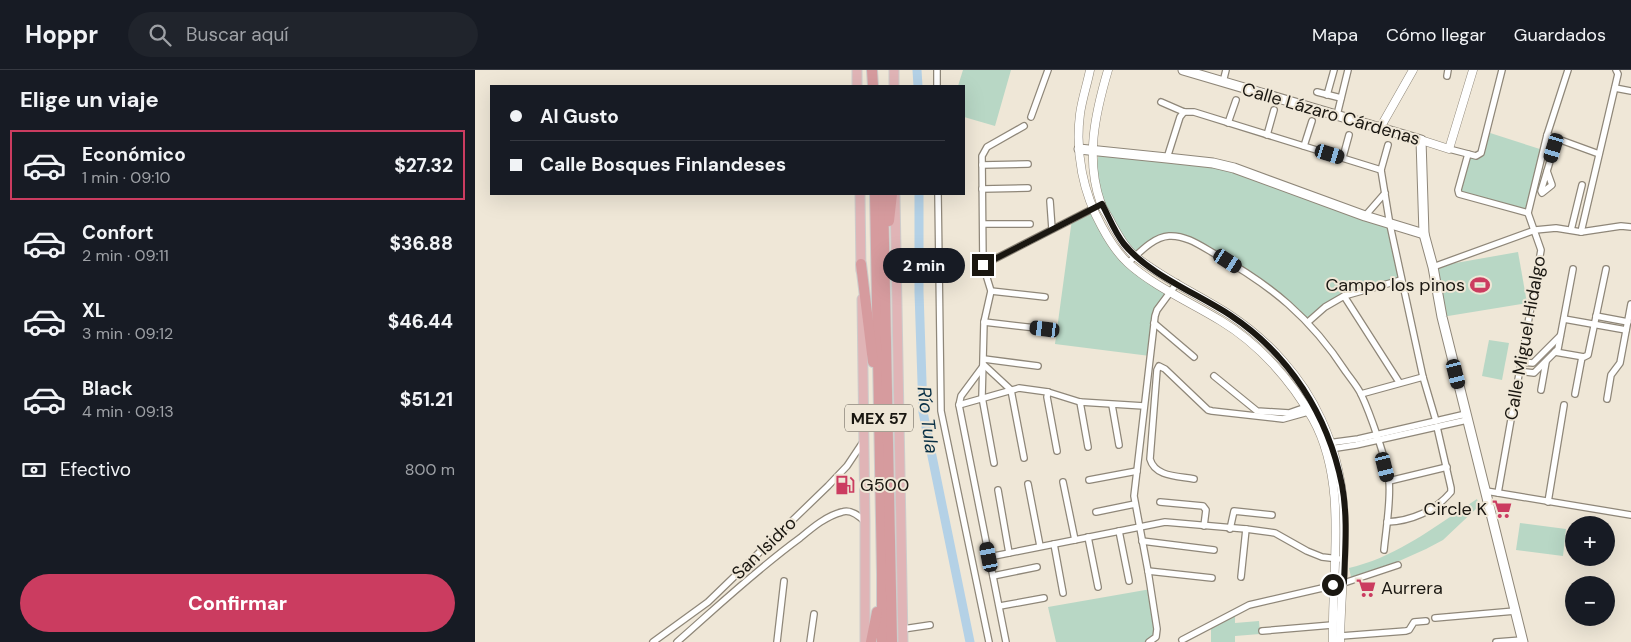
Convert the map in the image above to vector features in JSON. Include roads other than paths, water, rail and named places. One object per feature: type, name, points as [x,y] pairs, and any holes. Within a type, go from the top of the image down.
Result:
[{"type":"highway","points":[[872,70],[873,85]]},
{"type":"highway","points":[[879,70],[879,85]]},
{"type":"highway","name":"MEX 57","points":[[875,195],[882,642]]},
{"type":"highway","name":"MEX 57","points":[[883,195],[892,642]]},
{"type":"highway","points":[[885,256],[894,195]]},
{"type":"highway","points":[[861,264],[871,353],[879,386]]},
{"type":"highway","points":[[871,642],[882,574]]},
{"type":"main road","points":[[857,70],[857,85]]},
{"type":"main road","points":[[894,70],[894,85]]},
{"type":"main road","name":"Calle Lázaro Cárdenas","points":[[1183,70],[1421,140]]},
{"type":"main road","points":[[1421,140],[1424,234],[1433,267],[1442,317],[1523,641]]},
{"type":"main road","points":[[1079,149],[1213,163],[1234,168],[1390,225],[1424,234]]},
{"type":"main road","points":[[859,195],[865,522],[865,642]]},
{"type":"main road","points":[[894,195],[903,642]]},
{"type":"street","points":[[937,70],[937,85]]},
{"type":"street","points":[[1031,117],[1048,70]]},
{"type":"street","points":[[1090,70],[1080,116],[1079,149],[1083,182],[1091,209],[1111,244],[1128,263],[1223,322],[1256,347],[1278,370],[1307,410],[1328,446],[1337,523],[1333,585],[1333,642]]},
{"type":"street","points":[[1107,70],[1096,115],[1092,149],[1095,178],[1102,204],[1123,242],[1135,256],[1258,335],[1290,370],[1321,418],[1328,446],[1342,485],[1346,522],[1341,639],[1407,631],[1414,622],[1426,620]]},
{"type":"street","points":[[1223,82],[1226,70]]},
{"type":"street","points":[[1327,94],[1334,70]]},
{"type":"street","points":[[1337,115],[1348,70]]},
{"type":"street","points":[[1380,128],[1413,70]]},
{"type":"street","points":[[1449,148],[1473,70]]},
{"type":"street","name":"Calle Lázaro Cárdenas","points":[[1421,140],[1479,156],[1502,70]]},
{"type":"street","points":[[1468,154],[1458,193],[1528,213],[1547,135],[1568,70]]},
{"type":"street","points":[[1581,232],[1615,88],[1617,70]]},
{"type":"street","points":[[1615,88],[1631,92]]},
{"type":"street","points":[[1317,92],[1341,98]]},
{"type":"street","points":[[1228,123],[1236,100]]},
{"type":"street","points":[[1161,102],[1184,112],[1193,112],[1381,170]]},
{"type":"street","points":[[1267,135],[1274,110]]},
{"type":"street","points":[[1167,158],[1180,116],[1184,112]]},
{"type":"street","points":[[1304,146],[1312,121]]},
{"type":"street","points":[[994,463],[982,397],[984,322],[991,290],[983,265],[983,151],[1024,126]]},
{"type":"street","points":[[1343,157],[1349,135]]},
{"type":"street","points":[[1547,135],[1599,154]]},
{"type":"street","points":[[1547,171],[1557,138]]},
{"type":"street","points":[[1387,145],[1381,170],[1390,225],[1423,377],[1451,488],[1448,495],[1433,508],[1399,522],[1387,522]]},
{"type":"street","points":[[982,164],[1028,164]]},
{"type":"street","points":[[1571,230],[1582,185]]},
{"type":"street","points":[[982,189],[1027,188]]},
{"type":"street","points":[[1365,216],[1385,194]]},
{"type":"street","points":[[938,195],[941,412],[989,642]]},
{"type":"street","points":[[1049,201],[1052,229]]},
{"type":"street","points":[[983,265],[1102,204]]},
{"type":"street","name":"Calle Miguel Hidalgo","points":[[1498,493],[1541,250],[1528,213]]},
{"type":"street","points":[[983,224],[1030,224]]},
{"type":"street","points":[[1433,267],[1535,230],[1556,228],[1581,232],[1621,226],[1631,227]]},
{"type":"street","points":[[1128,263],[1152,242],[1160,238],[1169,236],[1181,237],[1228,261],[1276,293],[1308,322],[1334,353],[1361,394],[1377,438],[1389,481],[1384,550]]},
{"type":"street","points":[[1575,394],[1596,316],[1606,268]]},
{"type":"street","points":[[1519,372],[1534,373],[1555,352],[1564,318],[1573,269]]},
{"type":"street","points":[[1308,322],[1325,307],[1344,296],[1401,280]]},
{"type":"street","points":[[1149,642],[1156,637],[1157,633],[1134,496],[1157,310],[1177,283]]},
{"type":"street","points":[[991,290],[1045,297]]},
{"type":"street","points":[[1344,296],[1399,382]]},
{"type":"street","points":[[1607,399],[1611,375],[1620,363],[1631,304]]},
{"type":"street","points":[[1596,316],[1628,322]]},
{"type":"street","points":[[1564,318],[1626,330]]},
{"type":"street","points":[[984,322],[1045,329]]},
{"type":"street","points":[[1156,325],[1194,357]]},
{"type":"street","points":[[1521,362],[1533,363],[1560,336]]},
{"type":"street","points":[[1555,352],[1584,356]]},
{"type":"street","points":[[1541,390],[1546,361]]},
{"type":"street","points":[[984,362],[1038,366]]},
{"type":"street","points":[[984,362],[1011,390],[1024,458]]},
{"type":"street","points":[[984,362],[961,396],[959,404],[1006,642]]},
{"type":"street","points":[[1194,479],[1164,474],[1151,466],[1149,459],[1157,370],[1159,366],[1165,368],[1208,410],[1283,419],[1307,410],[1313,404]]},
{"type":"street","points":[[1214,376],[1257,411],[1283,413],[1307,410]]},
{"type":"street","points":[[1361,394],[1399,382],[1423,377]]},
{"type":"street","points":[[959,404],[1011,390],[1029,388],[1080,402],[1144,406]]},
{"type":"street","points":[[1048,392],[1047,397],[1057,450]]},
{"type":"street","points":[[1080,402],[1088,447]]},
{"type":"street","points":[[1112,405],[1119,445]]},
{"type":"street","points":[[1548,502],[1564,405]]},
{"type":"street","points":[[1328,446],[1377,438],[1467,417]]},
{"type":"street","name":"San Isidro","points":[[653,642],[708,602],[828,486],[847,466],[863,442]]},
{"type":"street","points":[[1389,481],[1447,467]]},
{"type":"street","points":[[1089,480],[1137,471]]},
{"type":"street","points":[[1063,482],[1075,540]]},
{"type":"street","points":[[1028,484],[1040,546]]},
{"type":"street","points":[[997,490],[1009,552]]},
{"type":"street","points":[[1486,491],[1631,515]]},
{"type":"street","points":[[1160,502],[1203,506],[1206,510],[1204,526]]},
{"type":"street","points":[[1096,512],[1135,504]]},
{"type":"street","name":"San Isidro","points":[[677,642],[776,555],[822,521],[847,511],[858,515],[865,522]]},
{"type":"street","points":[[1230,529],[1234,511],[1272,515]]},
{"type":"street","points":[[989,557],[1165,522],[1275,533],[1322,557],[1345,559]]},
{"type":"street","points":[[1241,576],[1246,529]]},
{"type":"street","points":[[1119,531],[1129,581]]},
{"type":"street","points":[[1088,537],[1098,587]]},
{"type":"street","points":[[1142,542],[1214,550]]},
{"type":"street","points":[[1054,544],[1063,593]]},
{"type":"street","points":[[1182,640],[1249,605],[1344,583],[1398,565]]},
{"type":"street","points":[[993,576],[1037,567]]},
{"type":"street","points":[[1148,571],[1212,578]]},
{"type":"street","points":[[777,642],[784,581]]},
{"type":"street","points":[[1000,606],[1044,598]]},
{"type":"street","points":[[1435,618],[1515,611]]},
{"type":"street","points":[[810,642],[814,614]]},
{"type":"street","points":[[903,629],[930,625]]},
{"type":"street","points":[[1262,631],[1332,625]]},
{"type":"street","points":[[1195,633],[1195,642]]},
{"type":"street","points":[[1496,642],[1523,641]]},
{"type":"waterway","name":"Río Tula","points":[[917,70],[918,85]]},
{"type":"waterway","name":"Río Tula","points":[[919,195],[919,292],[923,412],[970,642]]},
{"type":"place","name":"Campo los pinos","points":[[1480,285]]},
{"type":"place","name":"G500","points":[[845,485]]},
{"type":"place","name":"Circle K","points":[[1502,509]]},
{"type":"place","name":"Aurrera","points":[[1366,588]]}]
